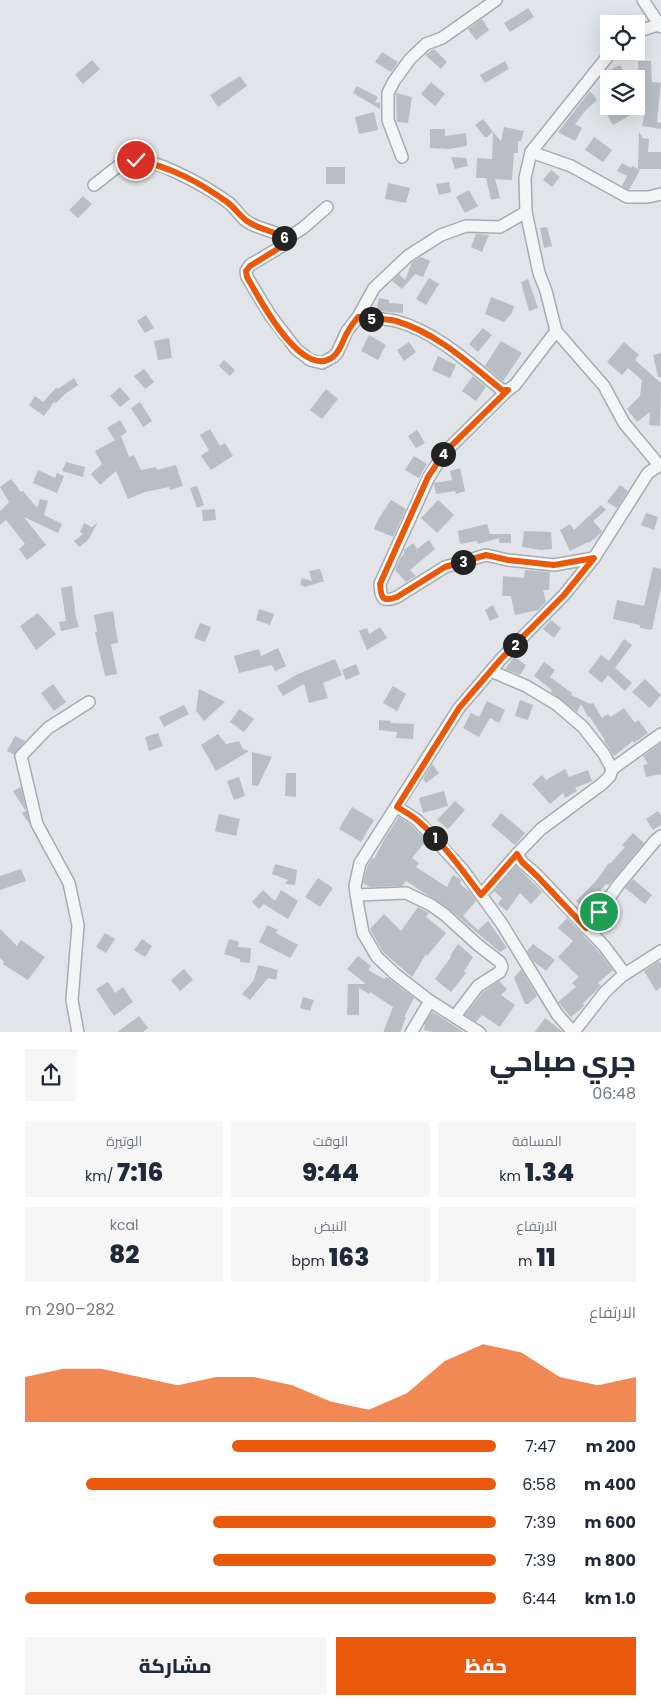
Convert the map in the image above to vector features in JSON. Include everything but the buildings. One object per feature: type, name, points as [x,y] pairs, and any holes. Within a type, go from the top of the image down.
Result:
[{"type":"street","points":[[402,157],[388,120],[388,93],[394,81],[410,59],[426,44],[442,38],[496,0]]},
{"type":"street","points":[[643,0],[660,25],[645,29]]},
{"type":"street","points":[[480,1032],[430,1001],[395,974],[377,957],[363,933],[355,886],[360,863],[459,708],[490,671],[564,595],[594,558],[648,473],[660,465],[624,423],[604,386],[556,331],[546,290],[539,273],[526,212],[526,178],[531,152],[605,60]]},
{"type":"street","points":[[531,152],[571,166],[628,197],[648,197],[661,194]]},
{"type":"street","points":[[94,185],[125,162],[136,160],[148,162],[180,173],[229,204],[246,221],[258,228],[278,233],[286,239]]},
{"type":"street","points":[[327,207],[303,228],[286,239],[284,245],[250,266],[246,271],[247,277],[270,315],[296,349],[310,360],[322,363],[333,357],[337,352],[347,331],[358,317],[374,288],[408,256],[441,235],[466,226],[500,227],[526,212]]},
{"type":"street","points":[[358,317],[395,321],[420,329],[454,351],[502,390],[508,390]]},
{"type":"street","points":[[556,331],[515,385],[444,453],[428,477],[380,584],[381,594],[383,599],[389,600],[445,567],[486,555],[508,560],[554,565],[594,558]]},
{"type":"street","points":[[490,671],[526,686],[556,704],[583,727],[604,754],[612,769]]},
{"type":"street","points":[[78,1032],[72,1000],[78,925],[70,883],[37,824],[21,756],[48,728],[89,702]]},
{"type":"street","points":[[481,895],[541,829],[602,784],[610,776],[612,769],[661,734]]},
{"type":"street","points":[[397,807],[417,820],[463,870],[502,924],[557,1014],[573,1032],[605,992],[625,974],[661,951]]},
{"type":"street","points":[[586,928],[619,884],[661,836]]},
{"type":"street","points":[[517,854],[522,862],[604,946],[625,974]]},
{"type":"street","points":[[356,896],[406,893],[431,905],[445,915],[500,962],[502,966],[500,972],[478,986],[455,1016]]},
{"type":"street","points":[[411,1032],[430,1001]]},
{"type":"route","points":[[136,160],[180,173],[229,204],[246,221],[258,228],[278,233],[286,239],[284,245],[250,266],[246,271],[247,277],[270,315],[296,349],[310,360],[322,363],[333,357],[347,331],[358,317],[395,321],[420,329],[454,351],[502,390],[508,390],[444,453],[428,477],[380,584],[383,599],[389,600],[397,597],[445,567],[486,555],[508,560],[554,565],[594,558],[564,595],[501,659],[459,708],[397,807],[417,820],[434,837],[463,870],[481,895],[517,854],[522,862],[586,928],[599,912]]}]
